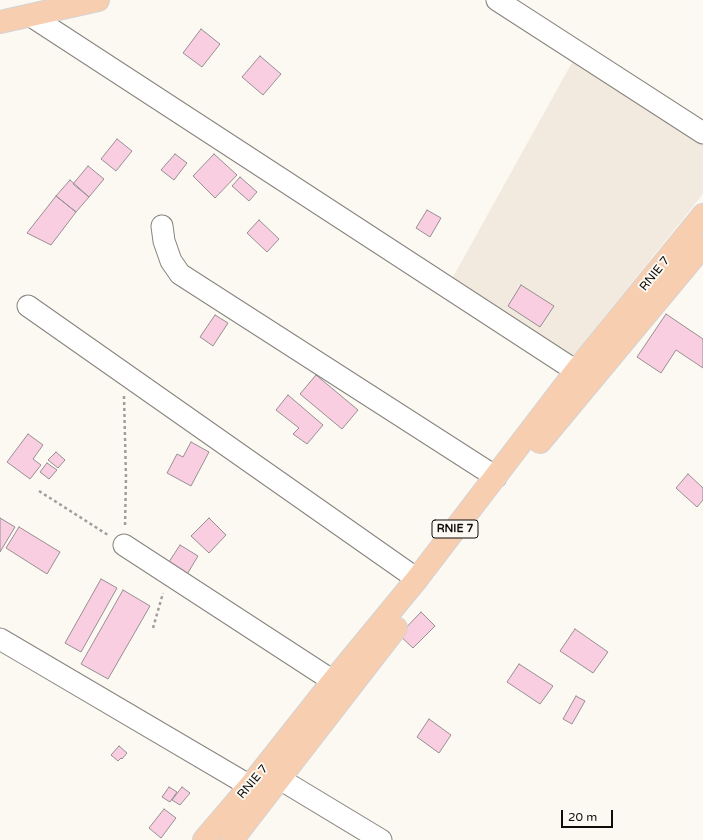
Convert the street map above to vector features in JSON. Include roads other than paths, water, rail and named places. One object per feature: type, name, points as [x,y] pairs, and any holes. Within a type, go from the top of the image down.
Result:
[{"type":"main road","points":[[0,22],[98,0]]},
{"type":"main road","name":"RNIE 7","points":[[232,840],[272,774],[333,682],[417,579],[576,371],[703,215]]},
{"type":"main road","name":"RNIE 7","points":[[204,840],[250,786],[272,774],[525,460],[703,246]]},
{"type":"street","points":[[497,0],[703,132]]},
{"type":"street","points":[[31,16],[576,371]]},
{"type":"street","points":[[162,226],[164,241],[171,261],[180,274],[496,477]]},
{"type":"street","points":[[28,306],[417,579]]},
{"type":"street","points":[[124,545],[333,682]]},
{"type":"street","points":[[0,639],[250,786]]},
{"type":"street","points":[[272,774],[381,840]]}]
